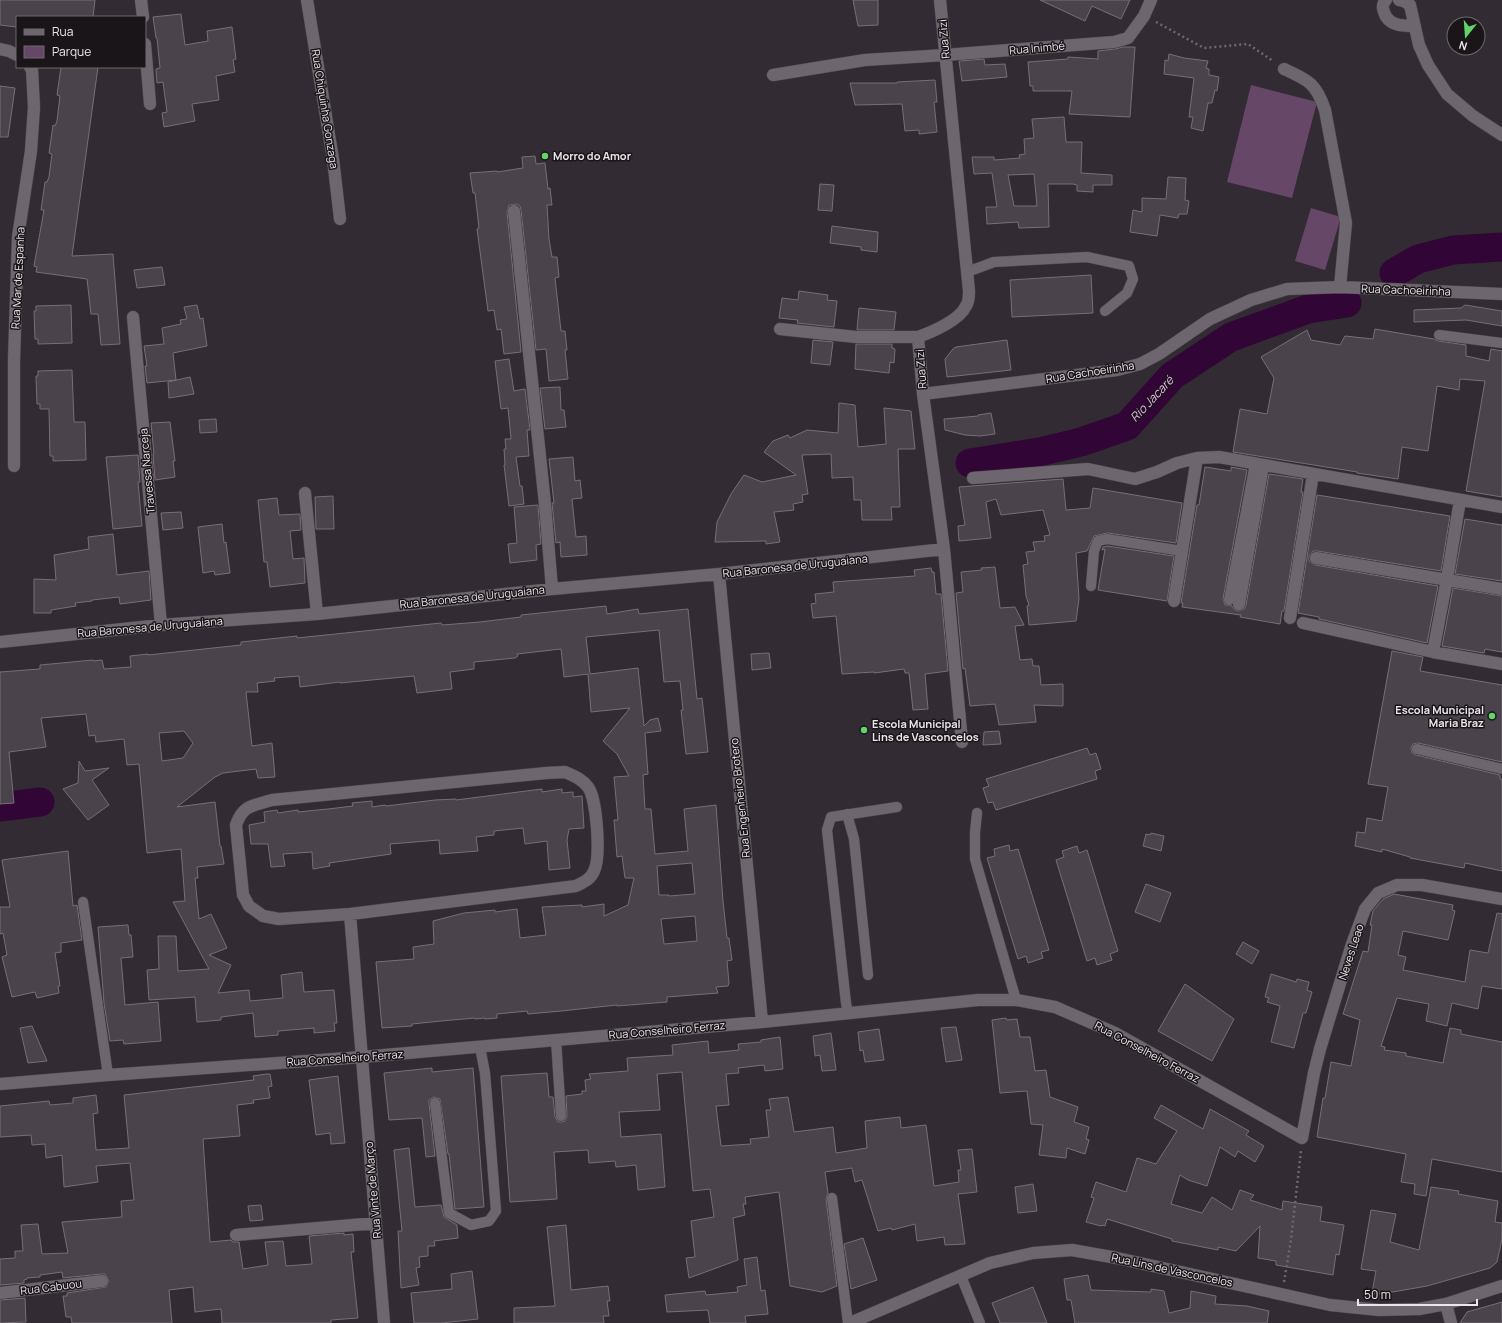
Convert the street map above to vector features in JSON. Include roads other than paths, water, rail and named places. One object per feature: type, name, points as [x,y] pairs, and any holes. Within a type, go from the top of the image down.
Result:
[{"type":"street","points":[[141,0],[143,16]]},
{"type":"street","name":"Rua Chiquinha Gonzaga","points":[[307,0],[333,158],[340,219]]},
{"type":"street","name":"Rua Zizi","points":[[940,0],[969,291],[967,306],[962,314],[930,333],[918,337],[923,394],[944,549],[962,742]]},
{"type":"street","name":"Rua Inimbé","points":[[773,75],[865,60],[1114,42],[1128,38],[1144,16],[1151,0]]},
{"type":"street","points":[[1386,0],[1383,3],[1382,9],[1385,16],[1390,21],[1401,26],[1415,26]]},
{"type":"street","points":[[1399,0],[1410,5],[1419,45],[1428,65],[1447,94],[1473,116],[1502,135]]},
{"type":"street","points":[[0,49],[16,54]]},
{"type":"street","points":[[146,56],[150,104]]},
{"type":"street","name":"Rua Mar de Espanha","points":[[14,466],[14,360],[18,237],[31,151],[34,107],[31,68]]},
{"type":"street","points":[[1284,69],[1311,83],[1320,95],[1325,110],[1346,222],[1340,287]]},
{"type":"street","points":[[514,211],[543,481],[552,589]]},
{"type":"street","name":"Rua Cachoeirinha","points":[[923,394],[1117,370],[1140,364],[1159,354],[1210,319],[1251,300],[1287,289],[1340,287],[1502,294]]},
{"type":"street","name":"Travessa Narceja","points":[[133,317],[162,625]]},
{"type":"street","points":[[780,329],[856,337],[918,337]]},
{"type":"street","points":[[973,478],[1088,469],[1135,479],[1157,472],[1177,463],[1197,458],[1219,457],[1502,508]]},
{"type":"street","points":[[1174,601],[1197,458]]},
{"type":"street","points":[[1234,602],[1259,465]]},
{"type":"street","points":[[1290,618],[1312,474]]},
{"type":"street","points":[[305,493],[317,614]]},
{"type":"street","points":[[1433,652],[1460,500]]},
{"type":"street","name":"Rua Baronesa de Uruguaiana","points":[[0,642],[162,625],[317,614],[552,589],[719,574],[944,549]]},
{"type":"street","points":[[1316,558],[1502,589]]},
{"type":"street","name":"Rua Engenheiro Brotero","points":[[719,574],[762,1022]]},
{"type":"street","points":[[1303,623],[1433,652],[1502,664]]},
{"type":"street","points":[[565,772],[579,778],[588,787],[595,804],[598,852],[595,870],[588,880],[576,886],[350,914],[279,919],[263,916],[249,906],[243,895],[236,825],[240,815],[247,807],[272,800],[546,773],[565,772]]},
{"type":"street","name":"Neves Leao","points":[[1302,1138],[1320,1049],[1352,944],[1365,909],[1378,893],[1397,885],[1422,885],[1502,899]]},
{"type":"street","name":"Rua Vinte de Março","points":[[350,914],[384,1323]]},
{"type":"street","name":"Rua Conselheiro Ferraz","points":[[0,1084],[480,1047],[762,1022],[978,1000],[1016,1000],[1054,1007],[1115,1033],[1302,1138]]},
{"type":"street","points":[[236,1235],[376,1223]]},
{"type":"street","name":"Rua Lins de Vasconcelos","points":[[849,1323],[990,1263],[1033,1253],[1072,1250],[1117,1258],[1330,1305],[1379,1310],[1419,1309],[1446,1304],[1502,1286]]},
{"type":"street","name":"Rua Cabuou","points":[[0,1293],[102,1281]]},
{"type":"street","points":[[1446,1304],[1451,1323]]},
{"type":"lane","points":[[967,272],[994,262],[1087,257],[1129,266],[1133,279],[1126,293],[1105,311]]},
{"type":"lane","points":[[1438,335],[1502,343]]},
{"type":"lane","points":[[1091,586],[1094,551],[1098,541],[1107,540],[1182,551]]},
{"type":"lane","points":[[1416,749],[1502,769]]},
{"type":"lane","points":[[848,1013],[827,830],[831,817],[896,807]]},
{"type":"lane","points":[[977,813],[975,859],[1016,1000]]},
{"type":"lane","points":[[847,814],[854,839],[868,975]]},
{"type":"lane","points":[[83,902],[108,1075]]},
{"type":"lane","points":[[556,1040],[561,1116]]},
{"type":"lane","points":[[435,1102],[449,1213],[471,1225],[489,1222],[496,1211],[485,1074],[480,1047]]},
{"type":"lane","points":[[832,1198],[849,1323]]},
{"type":"lane","points":[[961,1276],[980,1323]]},
{"type":"waterway","name":"Rio Jacaré","points":[[1394,273],[1418,259],[1453,250],[1502,247]]},
{"type":"waterway","name":"Rio Jacaré","points":[[970,463],[1039,452],[1081,442],[1127,426],[1172,376],[1231,337],[1308,309],[1347,303]]},
{"type":"waterway","name":"Rio Jacaré","points":[[0,807],[40,802]]},
{"type":"place","name":"Morro do Amor","points":[[545,156]]},
{"type":"place","name":"Escola Municipal Maria Braz","points":[[1492,716]]},
{"type":"place","name":"Escola Municipal Lins de Vasconcelos","points":[[864,730]]}]
